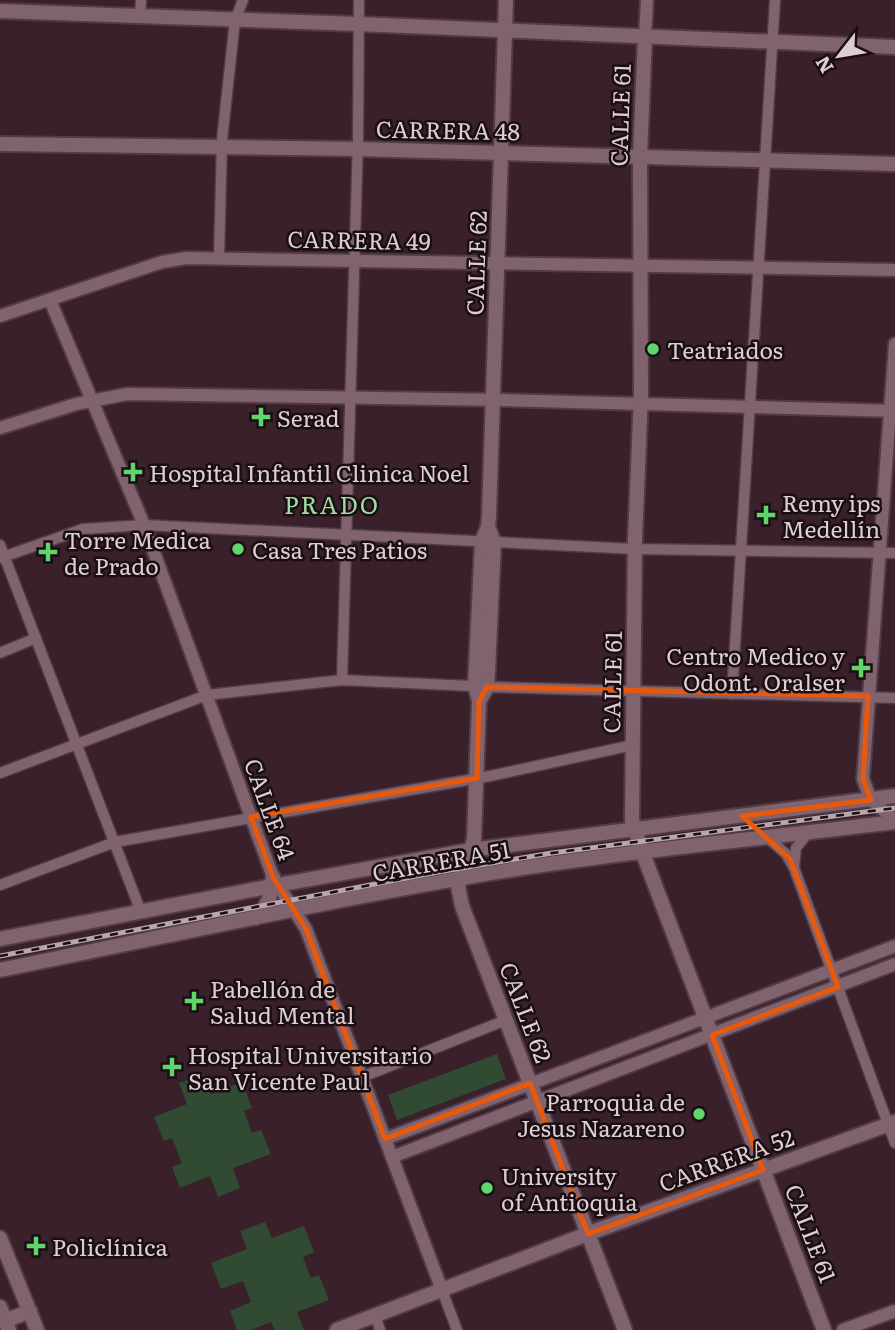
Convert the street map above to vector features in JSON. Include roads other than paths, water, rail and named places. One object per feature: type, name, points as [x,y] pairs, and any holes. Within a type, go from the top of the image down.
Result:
[{"type":"main road","name":"CALLE 62","points":[[506,0],[475,834],[458,886],[462,906],[625,1330]]},
{"type":"main road","points":[[0,11],[895,47]]},
{"type":"main road","name":"CALLE 61","points":[[645,36],[640,156],[640,406],[632,816],[642,851],[824,1330]]},
{"type":"main road","name":"CARRERA 48","points":[[0,144],[358,149],[895,164]]},
{"type":"main road","name":"CARRERA 51","points":[[0,939],[274,883],[471,850],[895,796]]},
{"type":"main road","name":"CARRERA 51","points":[[0,970],[460,879],[642,851],[895,821]]},
{"type":"main road","points":[[254,919],[265,909],[274,883]]},
{"type":"main road","name":"CARRERA 52","points":[[337,1330],[588,1234],[892,1123]]},
{"type":"main road","points":[[0,1238],[37,1330]]},
{"type":"main road","points":[[3,1316],[30,1311]]},
{"type":"street","points":[[140,16],[141,0]]},
{"type":"street","points":[[219,258],[222,147],[235,20],[243,0]]},
{"type":"street","points":[[342,680],[358,149],[359,0]]},
{"type":"street","name":"CALLE 61","points":[[645,36],[647,0]]},
{"type":"street","points":[[732,694],[775,0]]},
{"type":"street","name":"CARRERA 49","points":[[0,316],[162,262],[187,258],[895,270]]},
{"type":"street","name":"CALLE 64","points":[[50,300],[144,525],[274,883],[306,929],[457,1330]]},
{"type":"street","points":[[895,344],[863,779],[870,800],[895,821]]},
{"type":"street","points":[[0,428],[76,404],[127,394],[492,400],[892,411]]},
{"type":"street","points":[[2,557],[83,529],[144,525],[346,535],[488,537],[636,549],[895,553]]},
{"type":"street","points":[[0,545],[2,557],[78,744],[141,912]]},
{"type":"street","points":[[0,653],[36,638]]},
{"type":"street","points":[[0,774],[207,695],[342,680],[480,691],[634,690],[895,698]]},
{"type":"street","points":[[0,885],[116,842],[477,778],[633,745]]},
{"type":"street","points":[[794,868],[795,853],[808,833]]},
{"type":"street","points":[[768,838],[786,853],[794,868],[892,1123],[895,1143]]},
{"type":"street","points":[[385,1139],[895,946]]},
{"type":"street","points":[[391,1157],[895,964]]},
{"type":"street","points":[[362,1077],[506,1020]]},
{"type":"street","points":[[843,1330],[895,1311]]},
{"type":"street","points":[[375,1315],[380,1330]]},
{"type":"railway","points":[[0,956],[438,872],[552,853],[895,808]]},
{"type":"place","name":"Teatriados","points":[[653,349]]},
{"type":"place","name":"Serad","points":[[261,417]]},
{"type":"place","name":"Hospital Infantil Clinica Noel","points":[[133,472]]},
{"type":"place","name":"Remy ips Medellín","points":[[766,515]]},
{"type":"place","name":"Casa Tres Patios","points":[[238,549]]},
{"type":"place","name":"Torre Medica de Prado","points":[[48,552]]},
{"type":"place","name":"Centro Medico y Odont. Oralser","points":[[861,668]]},
{"type":"place","name":"Pabellón de Salud Mental","points":[[194,1001]]},
{"type":"place","name":"Hospital Universitario San Vicente Paul","points":[[172,1067]]},
{"type":"place","name":"Parroquia de Jesus Nazareno","points":[[699,1114]]},
{"type":"place","name":"University of Antioquia","points":[[487,1188]]},
{"type":"place","name":"Policlínica","points":[[36,1246]]},
{"type":"district","name":"PRADO","points":[[332,503]]}]
